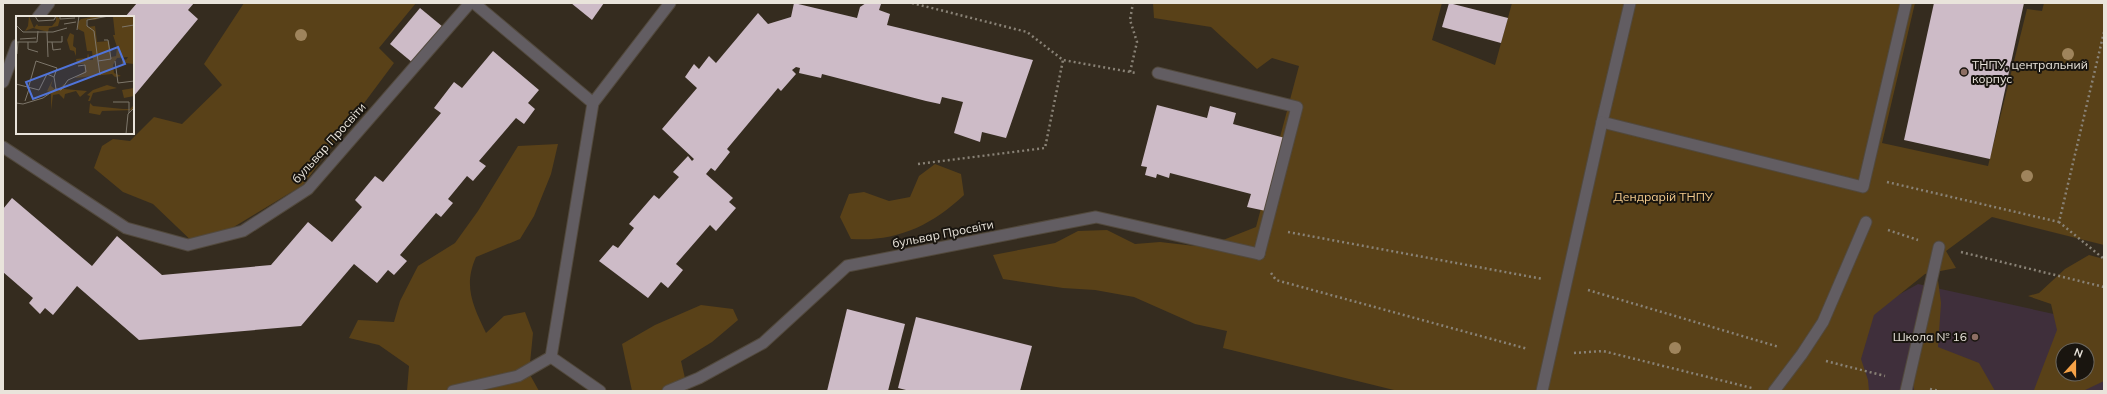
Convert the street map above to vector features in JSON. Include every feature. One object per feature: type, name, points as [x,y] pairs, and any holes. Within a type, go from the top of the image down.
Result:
[{"type":"street","points":[[39,16],[49,3]]},
{"type":"street","name":"бульвар Просвіти","points":[[4,150],[126,228],[188,245],[243,231],[308,189],[470,3]]},
{"type":"street","points":[[474,3],[593,103]]},
{"type":"street","points":[[551,357],[593,103],[670,3]]},
{"type":"street","points":[[1542,391],[1630,3]]},
{"type":"street","points":[[1602,122],[1863,187],[1906,3]]},
{"type":"street","points":[[3,82],[16,48]]},
{"type":"street","points":[[1158,73],[1297,107],[1259,254]]},
{"type":"street","name":"бульвар Просвіти","points":[[668,391],[699,378],[763,343],[847,266],[1096,217],[1259,254]]},
{"type":"street","points":[[1774,391],[1802,354],[1823,322],[1866,222]]},
{"type":"street","points":[[1907,387],[1939,247]]},
{"type":"street","points":[[453,391],[518,376],[551,357]]},
{"type":"street","points":[[551,357],[600,391]]},
{"type":"path","points":[[912,3],[1027,32],[1063,60],[1130,72],[1158,73]]},
{"type":"path","points":[[1130,72],[1137,42],[1130,20],[1133,3]]},
{"type":"path","points":[[2058,222],[2104,32]]},
{"type":"path","points":[[918,164],[1045,148],[1063,60]]},
{"type":"path","points":[[1865,177],[2058,222],[2104,259]]},
{"type":"path","points":[[1866,222],[1939,247],[2104,287]]},
{"type":"path","points":[[1266,228],[1566,283],[1907,387],[1939,391]]},
{"type":"path","points":[[1259,254],[1276,280],[1550,355],[1603,351],[1755,389]]},
{"type":"shaded area","name":"Школа № 16","points":[[1918,284],[2104,325],[2104,391],[1820,391],[1857,318]]},
{"type":"green space","points":[[244,3],[416,3],[379,48],[394,63],[303,185],[199,248],[153,204],[123,192],[94,168],[102,146],[113,139],[130,141],[154,117],[182,124],[222,85],[204,64]]},
{"type":"green space","name":"Дендрарій ТНПУ","points":[[1153,3],[1442,3],[1432,40],[1495,65],[1512,3],[1915,3],[1882,143],[1988,166],[2027,9],[2042,11],[2044,3],[2104,3],[2104,245],[1992,217],[1946,251],[1956,268],[1925,274],[1874,315],[1861,359],[1868,380],[1869,391],[1398,391],[1223,348],[1227,331],[1195,324],[1134,297],[1095,290],[1063,288],[1003,279],[993,255],[1055,243],[1078,231],[1107,230],[1135,244],[1160,242],[1195,246],[1213,244],[1256,227],[1299,66],[1272,58],[1257,69],[1211,27],[1154,18]]},
{"type":"green space","points":[[558,144],[551,174],[534,216],[520,239],[476,257],[470,277],[471,296],[477,314],[486,333],[504,316],[525,312],[533,333],[529,373],[539,391],[407,391],[409,366],[379,345],[349,338],[358,320],[394,322],[400,301],[418,266],[455,243],[478,211],[518,146]]},
{"type":"green space","points":[[935,164],[961,174],[964,195],[952,206],[926,223],[898,235],[883,238],[851,239],[840,217],[849,194],[864,192],[889,201],[910,197],[919,176]]},
{"type":"green space","points":[[2089,255],[2104,259],[2104,381],[2083,391],[2034,390],[2057,330],[2051,304],[2028,296],[2039,293],[2065,269]]},
{"type":"green space","points":[[1938,280],[1941,303],[1938,347],[1979,363],[1995,391],[1914,391],[1913,362],[1926,339],[1920,314]]},
{"type":"green space","points":[[701,305],[733,309],[738,320],[712,342],[681,361],[688,391],[632,391],[622,344],[655,325]]},
{"type":"building","points":[[137,3],[194,3],[188,10],[198,19],[134,96],[134,16],[126,16]]},
{"type":"building","points":[[571,3],[604,3],[592,20]]},
{"type":"building","points":[[794,3],[857,18],[860,7],[866,3],[877,3],[881,4],[879,10],[890,14],[887,25],[1033,60],[1006,138],[982,132],[980,142],[954,133],[963,102],[942,97],[940,104],[822,74],[821,78],[799,73],[800,68],[796,67],[792,70],[796,74],[781,91],[778,88],[727,149],[730,152],[715,171],[711,168],[706,174],[733,198],[729,202],[736,208],[716,231],[710,225],[676,264],[683,270],[668,288],[661,282],[648,298],[599,261],[613,245],[618,248],[634,228],[629,224],[654,195],[659,199],[679,177],[673,172],[688,156],[692,161],[694,159],[662,129],[697,88],[685,77],[694,64],[699,69],[709,56],[716,63],[758,13],[768,24],[791,17]]},
{"type":"building","points":[[1449,3],[1508,18],[1501,43],[1442,27]]},
{"type":"building","name":"ТНПУ, центральний корпус","points":[[1934,3],[2024,3],[1990,159],[1904,140]]},
{"type":"building","points":[[420,8],[443,27],[413,63],[390,44]]},
{"type":"building","points":[[493,51],[539,90],[528,103],[535,109],[524,124],[516,118],[479,161],[486,166],[473,181],[467,176],[448,199],[453,203],[441,217],[436,213],[400,255],[407,261],[394,275],[388,270],[377,283],[354,264],[301,326],[139,340],[77,286],[53,315],[45,308],[40,314],[29,303],[33,298],[3,272],[3,209],[12,198],[92,266],[117,236],[162,275],[271,265],[308,222],[332,242],[362,207],[355,200],[375,176],[383,182],[441,113],[434,108],[454,82],[462,88]]},
{"type":"building","points":[[1157,105],[1207,118],[1210,106],[1236,113],[1233,124],[1285,138],[1266,211],[1247,207],[1251,194],[1170,173],[1169,178],[1157,174],[1156,178],[1145,175],[1147,167],[1141,166]]},
{"type":"building","points":[[847,309],[905,324],[888,391],[827,391]]},
{"type":"building","points":[[916,317],[1032,346],[1020,391],[910,391],[898,388]]},
{"type":"place","name":"ТНПУ, центральний корпус","points":[[1964,72]]},
{"type":"place","name":"Школа № 16","points":[[1975,337]]}]
